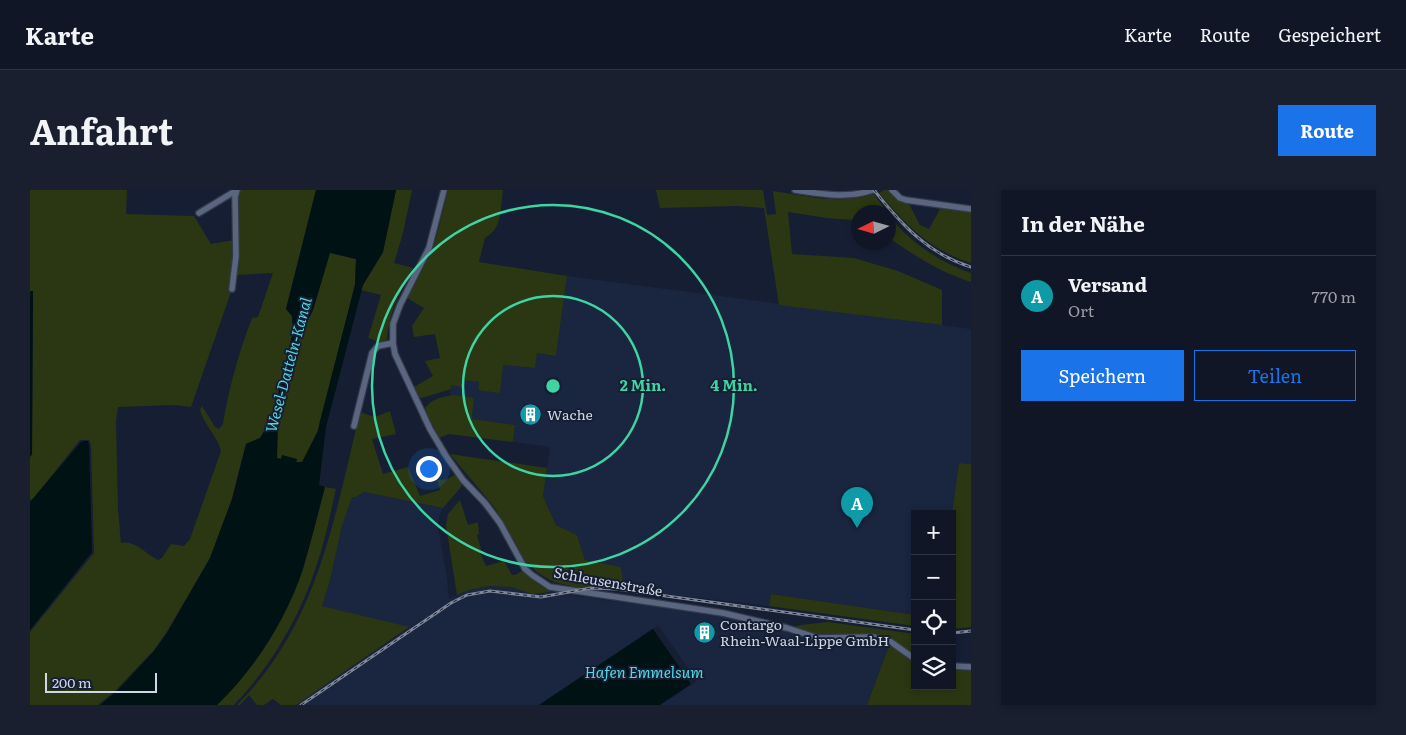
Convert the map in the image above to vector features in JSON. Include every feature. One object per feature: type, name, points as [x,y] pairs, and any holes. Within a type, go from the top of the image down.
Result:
[{"type":"street","points":[[198,213],[237,190]]},
{"type":"street","points":[[232,289],[236,256],[235,198],[237,190]]},
{"type":"street","name":"Schleusenstraße","points":[[444,190],[428,248],[396,314],[393,324],[393,343],[398,364],[439,445],[463,480],[485,503],[500,523],[525,568],[532,575],[550,587],[723,612],[792,629],[818,638],[872,637],[891,642],[911,656]]},
{"type":"street","points":[[795,190],[843,196],[856,195],[873,190]]},
{"type":"street","points":[[892,190],[900,198],[906,200],[971,209]]},
{"type":"street","points":[[354,426],[372,353],[378,346],[393,343]]},
{"type":"street","points":[[956,666],[971,667]]},
{"type":"shaded area","points":[[567,276],[971,329],[971,464],[959,463],[953,510],[911,510],[911,614],[771,594],[769,606],[624,589],[621,567],[585,560],[577,535],[556,525],[543,496],[550,447],[513,442],[515,425],[472,419],[474,398],[450,396],[451,385],[464,379],[479,381],[478,390],[503,365],[534,368],[537,353],[556,356]]},
{"type":"shaded area","points":[[364,492],[443,508],[439,517],[438,527],[449,599],[469,590],[489,586],[511,587],[532,594],[551,592],[723,614],[784,629],[872,638],[890,643],[867,705],[660,705],[697,681],[658,625],[539,705],[296,705],[409,628],[322,606],[350,500],[352,497],[356,497]]},
{"type":"green space","points":[[30,190],[127,190],[126,214],[194,216],[211,244],[234,240],[232,289],[191,407],[174,405],[118,407],[116,422],[118,509],[121,543],[136,545],[158,560],[162,558],[171,544],[184,546],[190,539],[221,451],[200,410],[202,406],[215,427],[219,429],[223,424],[231,383],[243,344],[252,318],[258,317],[273,273],[236,275],[237,199],[239,190],[316,190],[286,309],[292,316],[293,332],[272,418],[260,438],[246,444],[232,499],[210,558],[166,633],[154,650],[116,690],[98,705],[30,705],[30,632],[94,553],[91,445],[89,440],[80,440],[33,499],[30,500],[33,291],[30,291]]},
{"type":"green space","points":[[396,190],[412,190],[403,233],[394,263],[413,268],[393,311],[387,339],[378,344],[375,340],[368,338],[381,295],[361,290],[383,252]]},
{"type":"green space","points":[[448,190],[503,190],[498,223],[491,234],[485,238],[479,262],[567,276],[556,356],[537,353],[535,368],[503,365],[500,393],[478,390],[479,382],[464,380],[463,387],[451,385],[451,389],[422,398],[419,397],[414,387],[433,376],[425,361],[440,358],[435,334],[414,337],[412,326],[424,308],[407,298],[423,269],[436,239]]},
{"type":"green space","points":[[656,190],[763,190],[767,215],[776,214],[773,191],[836,199],[849,199],[874,194],[882,205],[851,205],[851,220],[788,212],[792,254],[854,258],[898,271],[942,290],[942,325],[779,305],[764,208],[737,206],[660,208]]},
{"type":"green space","points":[[889,190],[899,199],[908,202],[920,225],[929,229],[941,207],[971,211],[971,263],[931,244],[909,226],[896,212],[896,205],[890,205],[879,193]]},
{"type":"green space","points":[[896,224],[915,242],[936,257],[971,273],[971,282],[959,278],[918,257],[896,243]]},
{"type":"green space","points":[[330,252],[356,259],[355,284],[318,430],[302,463],[296,463],[297,459],[282,456],[281,459],[277,458],[278,420],[300,336],[313,310]]},
{"type":"green space","points":[[455,395],[474,398],[472,419],[515,425],[513,442],[449,434],[439,438],[425,408],[438,398]]},
{"type":"green space","points":[[390,411],[396,434],[372,439],[383,474],[408,467],[420,496],[440,490],[437,480],[447,479],[455,475],[462,483],[461,487],[443,508],[364,492],[356,497],[352,497],[342,526],[322,606],[409,627],[296,705],[281,705],[273,699],[264,705],[257,705],[249,695],[240,705],[237,705],[264,674],[287,640],[305,605],[331,530],[360,412],[375,417]]},
{"type":"green space","points":[[450,454],[547,468],[543,496],[556,525],[577,535],[585,560],[621,567],[624,589],[597,586],[580,588],[554,582],[538,573],[524,560],[495,508]]},
{"type":"green space","points":[[959,463],[971,464],[971,627],[956,629],[956,510],[953,510]]},
{"type":"green space","points":[[325,487],[336,489],[319,558],[301,605],[272,658],[247,690],[234,705],[217,705],[242,678],[289,602],[302,570]]},
{"type":"green space","points":[[460,500],[468,525],[478,522],[479,534],[477,535],[481,549],[479,551],[486,566],[504,561],[512,575],[522,571],[551,592],[532,594],[511,587],[489,586],[469,590],[457,595],[446,525],[448,514]]},
{"type":"green space","points":[[771,594],[911,614],[911,625],[769,606]]},
{"type":"green space","points":[[828,622],[911,633],[911,654],[891,640],[819,636],[794,627]]},
{"type":"green space","points":[[890,643],[911,657],[911,690],[956,690],[956,667],[971,668],[971,705],[867,705]]},
{"type":"water","name":"Wesel-Datteln-Kanal","points":[[316,190],[396,190],[383,252],[363,285],[326,427],[319,485],[325,487],[312,538],[303,569],[279,624],[257,659],[217,705],[100,705],[117,691],[154,651],[167,633],[210,558],[232,499],[246,444],[260,438],[272,418],[293,332],[292,316],[286,309]],"holes":[[[330,253],[356,259],[355,285],[318,431],[302,462],[296,462],[297,459],[282,455],[281,459],[277,458],[278,420],[300,336],[313,310]]]},
{"type":"water","points":[[30,291],[33,291],[32,454],[30,457]]},
{"type":"water","points":[[88,441],[89,446],[92,552],[30,630],[30,502],[81,442]]},
{"type":"water","name":"Hafen Emmelsum","points":[[653,629],[691,684],[660,705],[539,705]]},
{"type":"railway","points":[[874,190],[894,215],[916,236],[941,254],[971,267]]},
{"type":"railway","points":[[301,705],[451,603],[467,595],[490,591],[541,597],[591,588],[615,589],[911,629]]},
{"type":"railway","points":[[956,633],[971,631]]},
{"type":"place","name":"Wache","points":[[531,415]]},
{"type":"place","name":"Versand","points":[[857,528]]},
{"type":"place","name":"Contargo Rhein-Waal-Lippe GmbH","points":[[704,633]]}]
